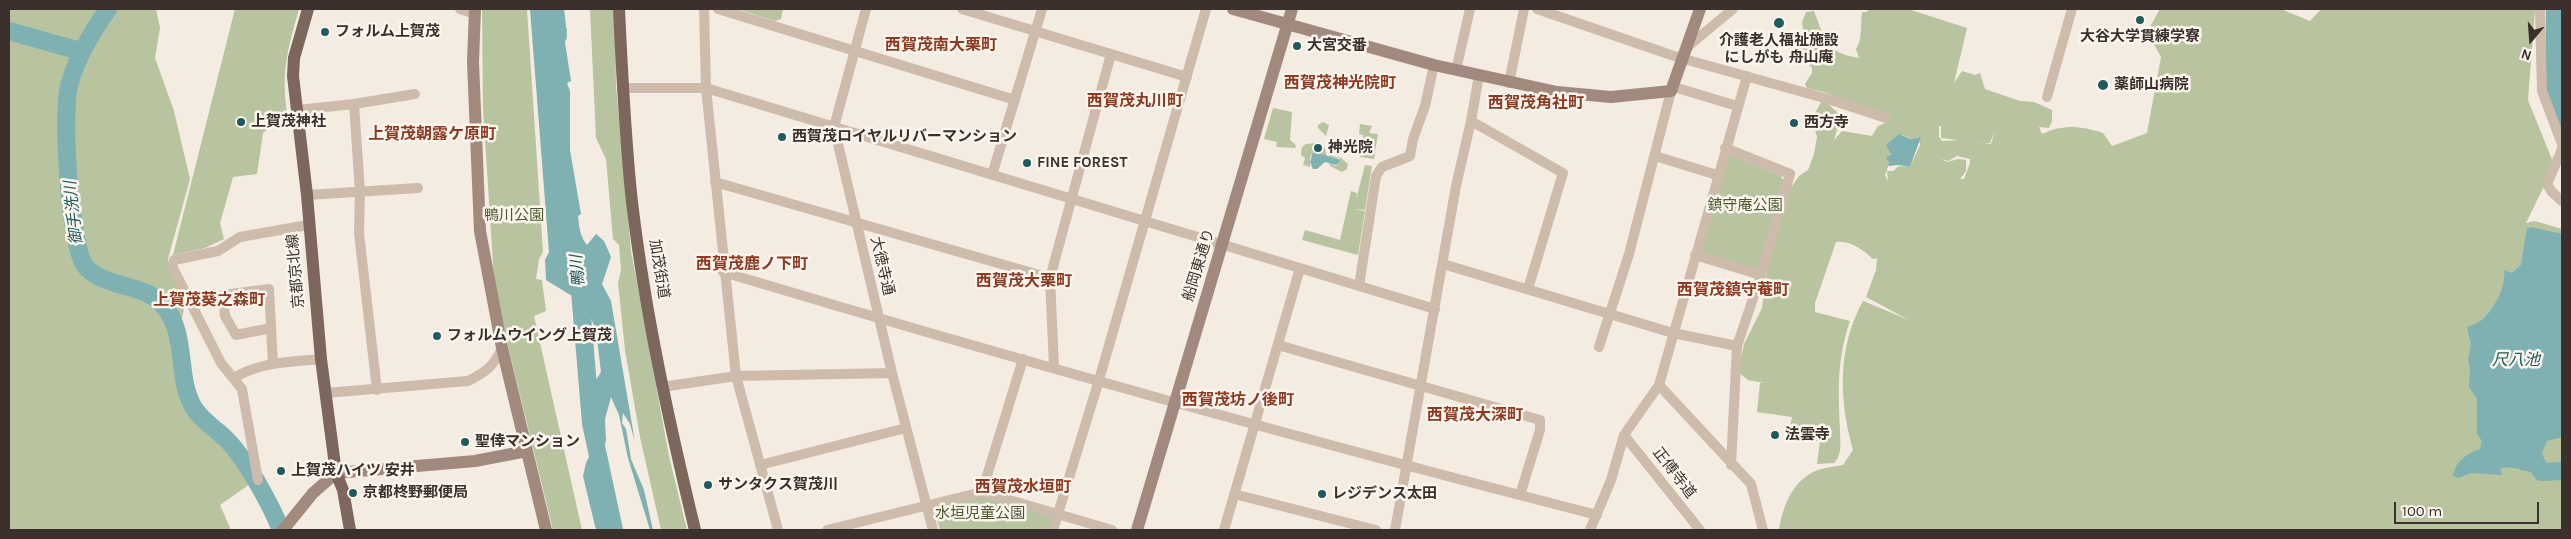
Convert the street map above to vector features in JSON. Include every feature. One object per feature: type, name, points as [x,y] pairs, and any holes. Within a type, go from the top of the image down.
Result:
[{"type":"main road","name":"京都京北線","points":[[308,9],[294,58],[293,76],[307,195],[320,359],[336,473],[343,490],[350,530]]},
{"type":"main road","name":"加茂街道","points":[[619,9],[622,88],[632,202],[662,388],[695,530]]},
{"type":"street","points":[[460,9],[475,11],[473,62],[480,231],[502,348],[546,530]]},
{"type":"street","points":[[704,9],[706,88],[736,376],[778,530]]},
{"type":"street","points":[[718,9],[1015,100]]},
{"type":"street","name":"大徳寺通","points":[[866,9],[834,127],[892,373],[933,530]]},
{"type":"street","points":[[962,9],[1187,76]]},
{"type":"street","points":[[992,175],[1042,9]]},
{"type":"street","points":[[1053,530],[1099,380],[1206,9]]},
{"type":"street","points":[[1233,9],[1434,65],[1509,83],[1557,92],[1604,97],[1672,89],[1737,106]]},
{"type":"street","name":"船岡東通り","points":[[1137,530],[1292,9]]},
{"type":"street","points":[[1456,70],[1470,9]]},
{"type":"street","points":[[1509,83],[1524,9]]},
{"type":"street","points":[[1537,9],[1684,53],[1747,76],[1886,118]]},
{"type":"street","points":[[1598,347],[1629,254],[1672,89],[1700,9]]},
{"type":"street","points":[[1684,53],[1733,9]]},
{"type":"street","points":[[2047,96],[2072,9]]},
{"type":"street","points":[[2540,9],[2542,91],[2562,144]]},
{"type":"street","points":[[1054,367],[1050,278],[1111,54]]},
{"type":"street","points":[[1359,286],[1376,176],[1382,167],[1410,156],[1413,139],[1425,106],[1434,65]]},
{"type":"street","points":[[1395,530],[1422,387],[1456,186],[1479,75]]},
{"type":"street","points":[[1590,530],[1611,480],[1624,435],[1658,385],[1747,76]]},
{"type":"street","points":[[622,88],[706,88],[1435,309]]},
{"type":"street","points":[[297,110],[354,104],[414,94]]},
{"type":"street","points":[[354,104],[360,192],[359,233],[377,390]]},
{"type":"street","points":[[1471,121],[1563,173],[1528,289]]},
{"type":"street","points":[[1725,148],[1790,174],[1761,275],[1737,346],[1731,465]]},
{"type":"street","points":[[2562,148],[2547,184],[2552,192],[2562,201]]},
{"type":"street","points":[[1655,156],[1717,175]]},
{"type":"street","points":[[715,182],[856,224],[1050,278]]},
{"type":"street","points":[[307,195],[418,188]]},
{"type":"street","points":[[258,480],[242,389],[221,363],[172,266],[174,260],[218,251],[240,236],[308,225]]},
{"type":"street","points":[[1695,255],[1761,275]]},
{"type":"street","points":[[1443,264],[1673,333],[1737,346]]},
{"type":"street","points":[[1224,530],[1300,268]]},
{"type":"street","points":[[724,272],[879,319],[1254,424],[1597,515]]},
{"type":"street","points":[[271,328],[236,336],[225,316],[224,295],[269,288],[273,364]]},
{"type":"street","points":[[1278,346],[1540,420],[1540,430],[1520,496]]},
{"type":"street","points":[[326,393],[468,381],[490,368],[502,348]]},
{"type":"street","points":[[234,378],[246,371],[273,364],[320,359]]},
{"type":"street","points":[[982,492],[1023,359]]},
{"type":"street","points":[[662,388],[736,376],[892,373]]},
{"type":"street","points":[[1658,385],[1731,465],[1751,484],[1763,530]]},
{"type":"street","points":[[760,465],[906,428]]},
{"type":"street","name":"正傅寺道","points":[[1624,435],[1700,530]]},
{"type":"street","points":[[284,528],[313,493],[336,473],[475,461],[527,451]]},
{"type":"street","points":[[827,530],[982,492],[1112,530]]},
{"type":"street","points":[[1234,494],[1376,530]]},
{"type":"green space","points":[[9,9],[156,9],[160,28],[155,58],[174,111],[190,179],[168,259],[168,266],[186,300],[176,346],[185,397],[199,420],[228,445],[250,484],[220,505],[231,530],[9,530]]},
{"type":"green space","name":"上賀茂神社","points":[[235,9],[299,9],[285,72],[287,112],[263,133],[257,174],[233,177],[220,223],[224,239],[205,248],[173,255]]},
{"type":"green space","name":"鴨川公園","points":[[482,9],[527,9],[543,252],[539,259],[536,279],[542,280],[546,311],[534,316],[582,530],[553,530],[507,342],[494,279],[483,108]]},
{"type":"green space","points":[[590,9],[615,9],[616,86],[631,251],[669,456],[687,530],[661,530],[640,437],[625,350],[618,283],[621,270],[619,245],[613,239],[606,159],[596,138]]},
{"type":"green space","points":[[737,9],[783,9],[781,19],[775,21]]},
{"type":"green space","points":[[1868,9],[1908,9],[1967,28],[1954,83],[1962,71],[1975,75],[1980,73],[1985,89],[2020,101],[2034,102],[2052,110],[2052,121],[2049,128],[2039,127],[2042,134],[2065,127],[2087,129],[2103,133],[2112,146],[2147,133],[2161,57],[2147,32],[2160,9],[2281,9],[2310,21],[2321,9],[2535,9],[2528,100],[2553,162],[2549,176],[2526,223],[2535,221],[2562,229],[2562,530],[1779,530],[1782,515],[1796,486],[1808,475],[1816,471],[1843,465],[1853,450],[1845,412],[1843,374],[1848,337],[1863,301],[1909,320],[1866,297],[1876,270],[1877,258],[1873,259],[1861,249],[1851,244],[1836,242],[1815,303],[1815,312],[1850,321],[1841,362],[1839,388],[1840,447],[1839,456],[1834,463],[1817,464],[1820,441],[1806,439],[1807,435],[1789,432],[1792,417],[1757,412],[1760,383],[1764,383],[1748,380],[1738,372],[1744,344],[1762,308],[1769,256],[1790,189],[1799,176],[1808,170],[1814,154],[1817,137],[1812,118],[1823,99],[1841,116],[1834,140],[1842,131],[1872,136],[1878,126],[1890,121],[1886,117],[1824,92],[1807,88],[1805,84],[1812,73],[1812,68],[1799,54],[1804,37],[1802,22],[1806,12],[1814,11],[1828,44],[1839,52],[1859,58],[1856,49],[1860,36],[1862,12],[1867,12]],"holes":[[[1939,126],[1941,126],[1941,138],[1984,143],[1990,143],[1995,130],[1991,144],[1958,140],[1942,141],[1939,137]],[[1903,135],[1912,139],[1919,137],[1920,145],[1910,167],[1899,166],[1893,171],[1887,171],[1888,181],[1885,175],[1891,148]],[[1957,156],[1970,159],[1964,179],[1960,179],[1966,171],[1966,160],[1958,159],[1947,162],[1941,159],[1948,161]]]},
{"type":"green space","points":[[1273,108],[1292,112],[1290,140],[1295,144],[1296,148],[1276,147],[1277,142],[1264,139]]},
{"type":"green space","points":[[1323,122],[1329,125],[1326,136],[1318,128],[1318,125]]},
{"type":"green space","points":[[1360,124],[1372,126],[1369,133],[1378,134],[1374,159],[1360,157],[1363,135],[1359,134]]},
{"type":"green space","points":[[1315,143],[1325,148],[1327,157],[1313,152],[1310,158],[1310,167],[1303,165],[1305,158],[1301,155],[1302,147],[1306,144]]},
{"type":"green space","points":[[1329,155],[1341,158],[1348,164],[1347,169],[1342,172],[1330,166],[1329,163],[1336,166],[1341,161],[1338,158],[1329,157]]},
{"type":"green space","name":"鎮守庵公園","points":[[1731,155],[1781,176],[1784,182],[1759,267],[1756,271],[1701,252],[1727,157]]},
{"type":"green space","points":[[1365,165],[1372,166],[1365,210],[1354,209],[1365,211],[1358,255],[1302,240],[1305,230],[1340,240],[1351,191],[1357,193],[1356,200]]},
{"type":"green space","name":"水垣児童公園","points":[[981,496],[1053,517],[1048,530],[940,530],[935,513],[939,507]]},
{"type":"water","points":[[530,9],[551,9],[553,13],[562,17],[567,30],[564,36],[571,81],[567,83],[570,91],[570,150],[581,214],[578,216],[579,227],[587,245],[596,234],[604,241],[611,257],[602,284],[611,301],[635,442],[630,424],[623,413],[622,423],[626,429],[631,459],[644,490],[653,530],[650,530],[628,458],[619,415],[611,397],[605,419],[606,441],[598,463],[597,479],[607,530],[596,530],[583,476],[586,463],[594,447],[591,435],[593,410],[588,392],[601,372],[596,330],[585,304],[546,280],[545,260],[549,252]]},
{"type":"water","points":[[1899,134],[1911,139],[1921,137],[1910,167],[1888,166],[1889,162],[1886,158],[1891,154],[1886,145]]},
{"type":"water","points":[[1313,152],[1341,161],[1336,165],[1325,162],[1317,169],[1313,169],[1310,162]]},
{"type":"water","name":"尺八池","points":[[2531,227],[2562,234],[2562,437],[2547,441],[2542,453],[2547,467],[2542,471],[2531,472],[2506,467],[2500,469],[2502,475],[2471,473],[2458,478],[2453,476],[2459,462],[2480,449],[2482,441],[2477,434],[2477,399],[2469,387],[2470,369],[2468,359],[2471,345],[2467,327],[2482,320],[2491,310],[2502,290],[2504,270],[2512,273],[2521,265],[2527,228]]},
{"type":"waterway","name":"御手洗川","points":[[108,9],[80,55],[72,75],[67,101],[68,180],[75,234],[80,255],[86,267],[94,274],[114,283],[146,293],[163,305],[176,329],[185,383],[188,396],[194,408],[205,421],[227,440],[250,470],[281,530]]},
{"type":"waterway","name":"鴨川","points":[[555,9],[558,36]]},
{"type":"waterway","points":[[2555,9],[2554,102],[2562,125]]},
{"type":"waterway","name":"御手洗川","points":[[9,31],[80,51]]},
{"type":"waterway","name":"鴨川","points":[[579,279],[591,423],[614,530]]},
{"type":"waterway","points":[[2528,452],[2542,472],[2562,471]]},
{"type":"place","name":"大谷大学貫練学寮","points":[[2140,20]]},
{"type":"place","name":"介護老人福祉施設 にしがも 舟山庵","points":[[1779,23]]},
{"type":"place","name":"フォルム上賀茂","points":[[325,32]]},
{"type":"place","name":"大宮交番","points":[[1297,46]]},
{"type":"place","name":"薬師山病院","points":[[2103,85]]},
{"type":"place","name":"上賀茂神社","points":[[241,122]]},
{"type":"place","name":"西方寺","points":[[1794,123]]},
{"type":"place","name":"西賀茂ロイヤルリバーマンション","points":[[782,137]]},
{"type":"place","name":"神光院","points":[[1318,148]]},
{"type":"place","name":"FINE FOREST","points":[[1027,163]]},
{"type":"place","name":"フォルムウイング上賀茂","points":[[437,336]]},
{"type":"place","name":"法雲寺","points":[[1775,435]]},
{"type":"place","name":"聖倖マンション","points":[[465,442]]},
{"type":"place","name":"上賀茂ハイツ 安井","points":[[281,471]]},
{"type":"place","name":"サンタクス賀茂川","points":[[708,485]]},
{"type":"place","name":"京都柊野郵便局","points":[[353,493]]},
{"type":"place","name":"レジデンス太田","points":[[1322,494]]},
{"type":"district","name":"西賀茂南大栗町","points":[[941,45]]},
{"type":"district","name":"西賀茂神光院町","points":[[1340,83]]},
{"type":"district","name":"西賀茂丸川町","points":[[1135,101]]},
{"type":"district","name":"西賀茂角社町","points":[[1536,103]]},
{"type":"district","name":"上賀茂朝露ケ原町","points":[[432,134]]},
{"type":"district","name":"西賀茂鹿ノ下町","points":[[752,264]]},
{"type":"district","name":"西賀茂大栗町","points":[[1024,281]]},
{"type":"district","name":"西賀茂鎮守菴町","points":[[1733,290]]},
{"type":"district","name":"上賀茂葵之森町","points":[[209,300]]},
{"type":"district","name":"西賀茂坊ノ後町","points":[[1238,400]]},
{"type":"district","name":"西賀茂大深町","points":[[1475,415]]},
{"type":"district","name":"西賀茂水垣町","points":[[1023,487]]}]
